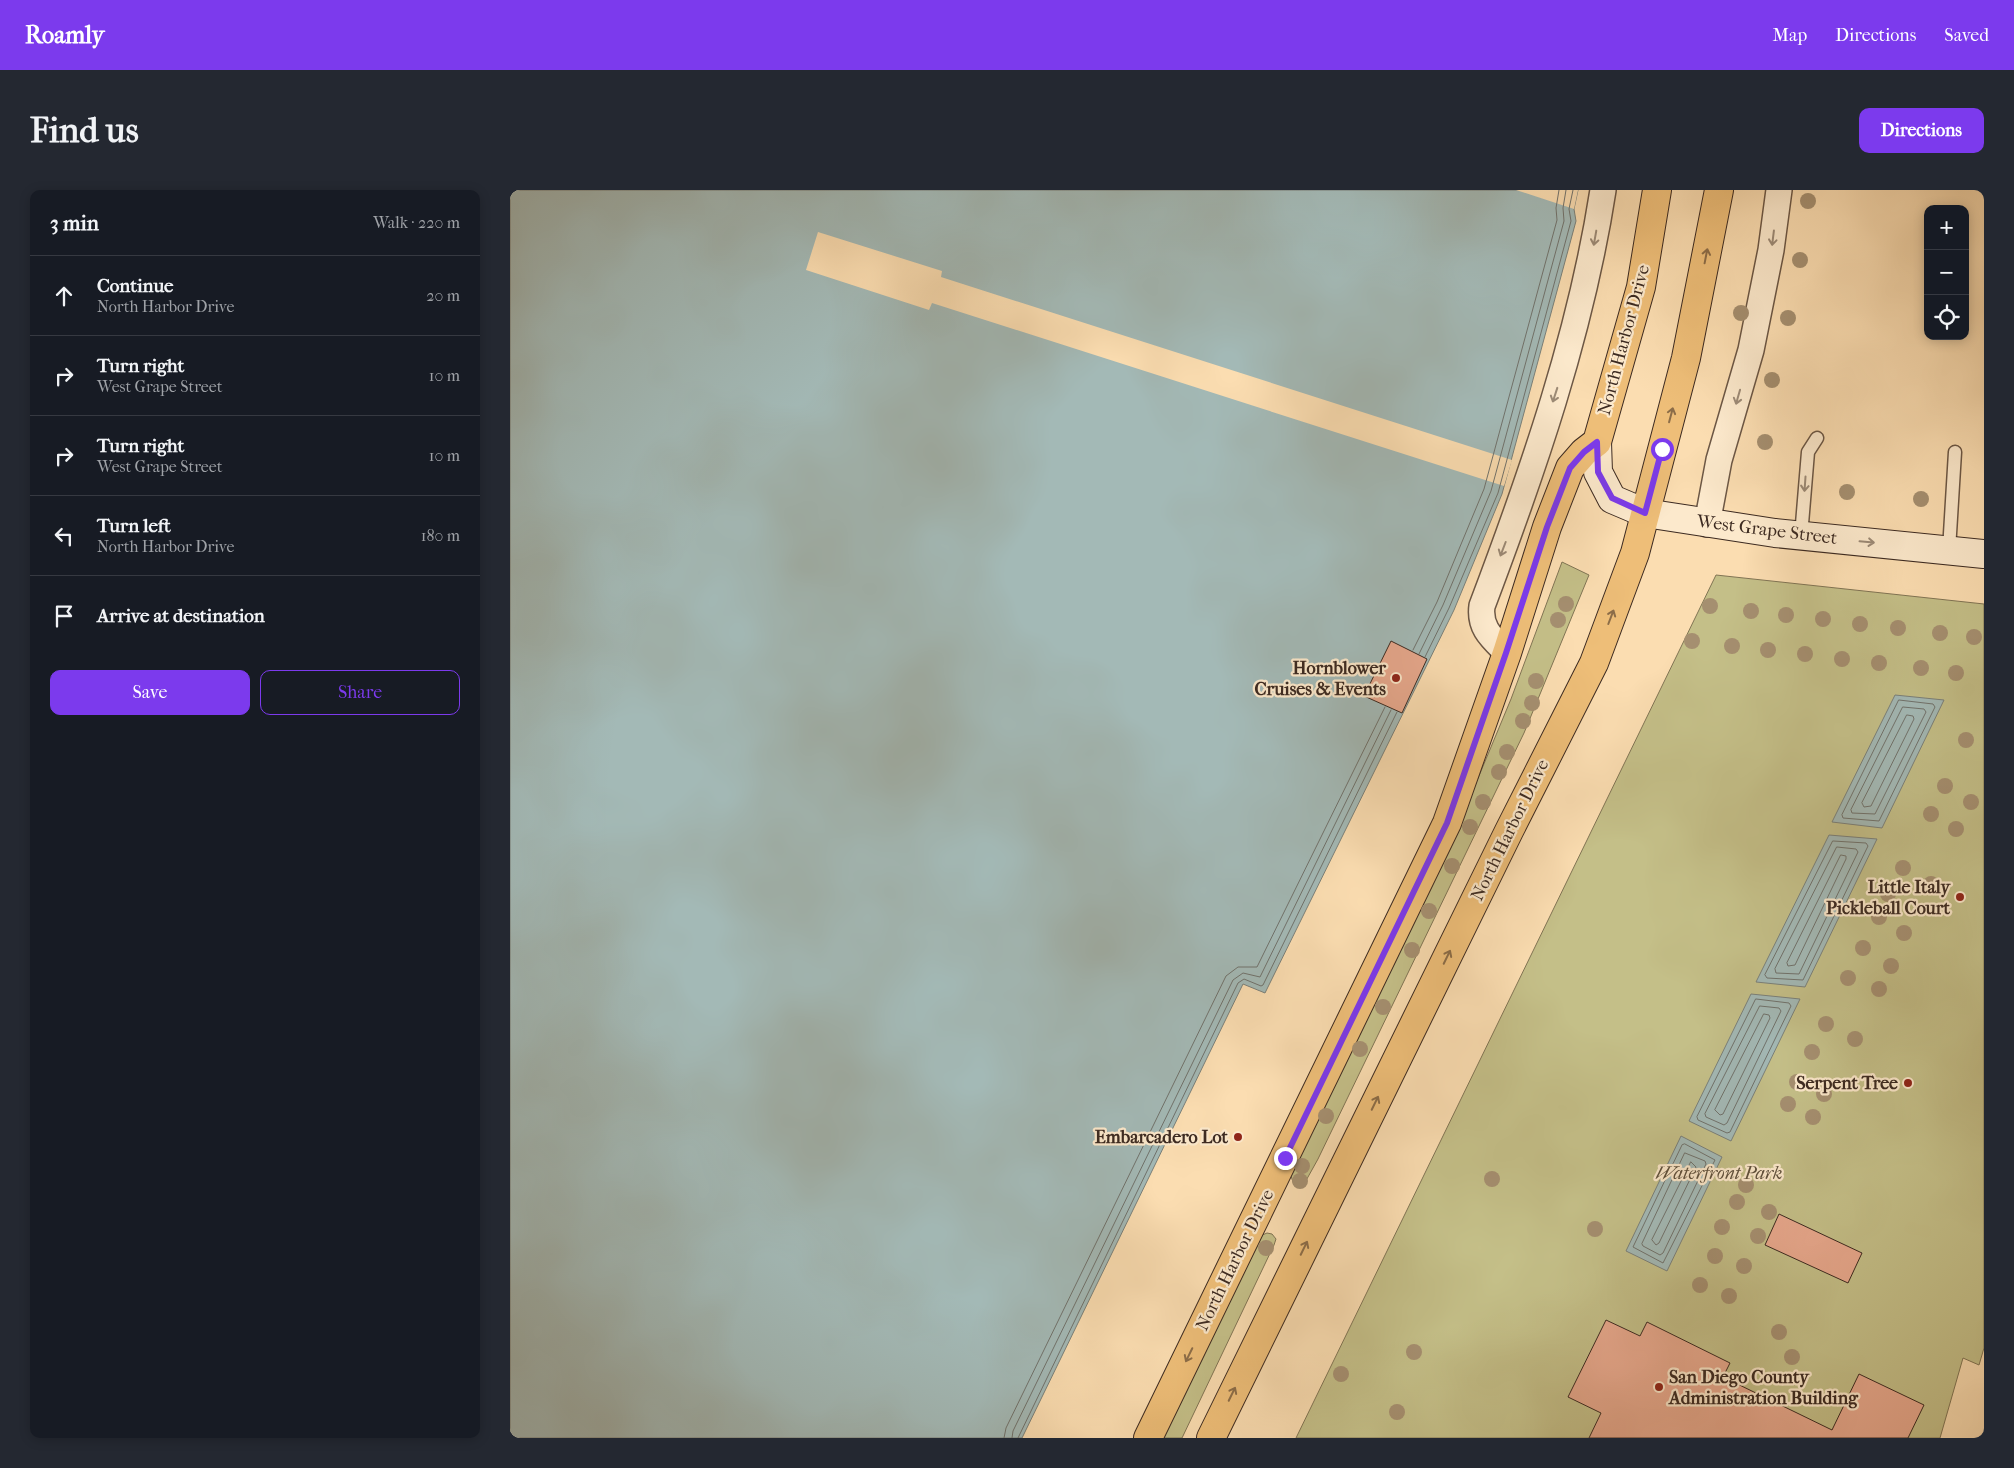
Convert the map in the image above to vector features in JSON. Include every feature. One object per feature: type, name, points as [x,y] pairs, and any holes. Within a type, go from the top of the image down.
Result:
[{"type":"main road","name":"North Harbor Drive","points":[[1148,1438],[1447,823],[1547,527],[1570,468],[1584,452],[1597,442],[1641,287],[1657,190]]},
{"type":"main road","name":"North Harbor Drive","points":[[1211,1438],[1594,663],[1635,553],[1686,358],[1719,190]]},
{"type":"main road","name":"West Grape Street","points":[[1597,442],[1598,472],[1612,498],[1645,513],[1707,524],[1801,536],[1984,554]]},
{"type":"street","points":[[1506,653],[1485,630],[1480,618],[1482,606],[1515,519],[1574,335],[1603,190]]},
{"type":"street","points":[[1707,524],[1719,460],[1751,350],[1771,250],[1779,190]]},
{"type":"lane","points":[[1801,536],[1808,452],[1816,438]]},
{"type":"lane","points":[[1949,550],[1955,452]]},
{"type":"green space","points":[[1562,562],[1589,575],[1524,733],[1318,1159],[1303,1186],[1294,1185],[1291,1176],[1300,1154],[1461,819],[1511,699]]},
{"type":"green space","name":"Waterfront Park","points":[[1716,575],[1984,604],[1984,1348],[1979,1365],[1963,1358],[1940,1438],[1296,1438]]},
{"type":"green space","points":[[1267,1233],[1272,1234],[1276,1239],[1274,1245],[1182,1438],[1161,1438],[1260,1236]]},
{"type":"water","points":[[510,190],[1578,190],[1574,209],[1576,221],[1502,494],[1454,610],[1265,993],[1243,984],[1022,1438],[510,1438]]},
{"type":"water","points":[[1895,695],[1944,700],[1882,828],[1832,822]]},
{"type":"water","points":[[1829,835],[1877,839],[1805,987],[1756,982]]},
{"type":"water","points":[[1751,994],[1800,999],[1731,1141],[1689,1121]]},
{"type":"water","points":[[1681,1136],[1722,1157],[1667,1271],[1626,1251]]},
{"type":"pier","points":[[1516,190],[1578,190],[1574,209]]},
{"type":"pier","points":[[818,232],[942,271],[941,277],[1512,460],[1504,486],[932,303],[929,310],[806,270]]},
{"type":"building","name":"Hornblower Cruises & Events","points":[[1391,641],[1427,659],[1402,713],[1364,696]]},
{"type":"building","points":[[1779,1214],[1862,1253],[1848,1283],[1765,1245]]},
{"type":"building","name":"San Diego County Administration Building","points":[[1606,1320],[1640,1336],[1647,1322],[1730,1363],[1723,1377],[1832,1430],[1859,1374],[1924,1405],[1908,1438],[1589,1438],[1601,1413],[1568,1397]]},
{"type":"place","name":"Hornblower Cruises & Events","points":[[1396,678]]},
{"type":"place","name":"Little Italy Pickleball Court","points":[[1960,897]]},
{"type":"place","name":"Serpent Tree","points":[[1908,1083]]},
{"type":"place","name":"Embarcadero Lot","points":[[1238,1137]]},
{"type":"place","name":"San Diego County Administration Building","points":[[1659,1387]]},
{"type":"route","points":[[1285,1158],[1447,823],[1474,748],[1547,527],[1570,468],[1584,452],[1597,442],[1598,472],[1612,498],[1645,513],[1662,449]]}]
